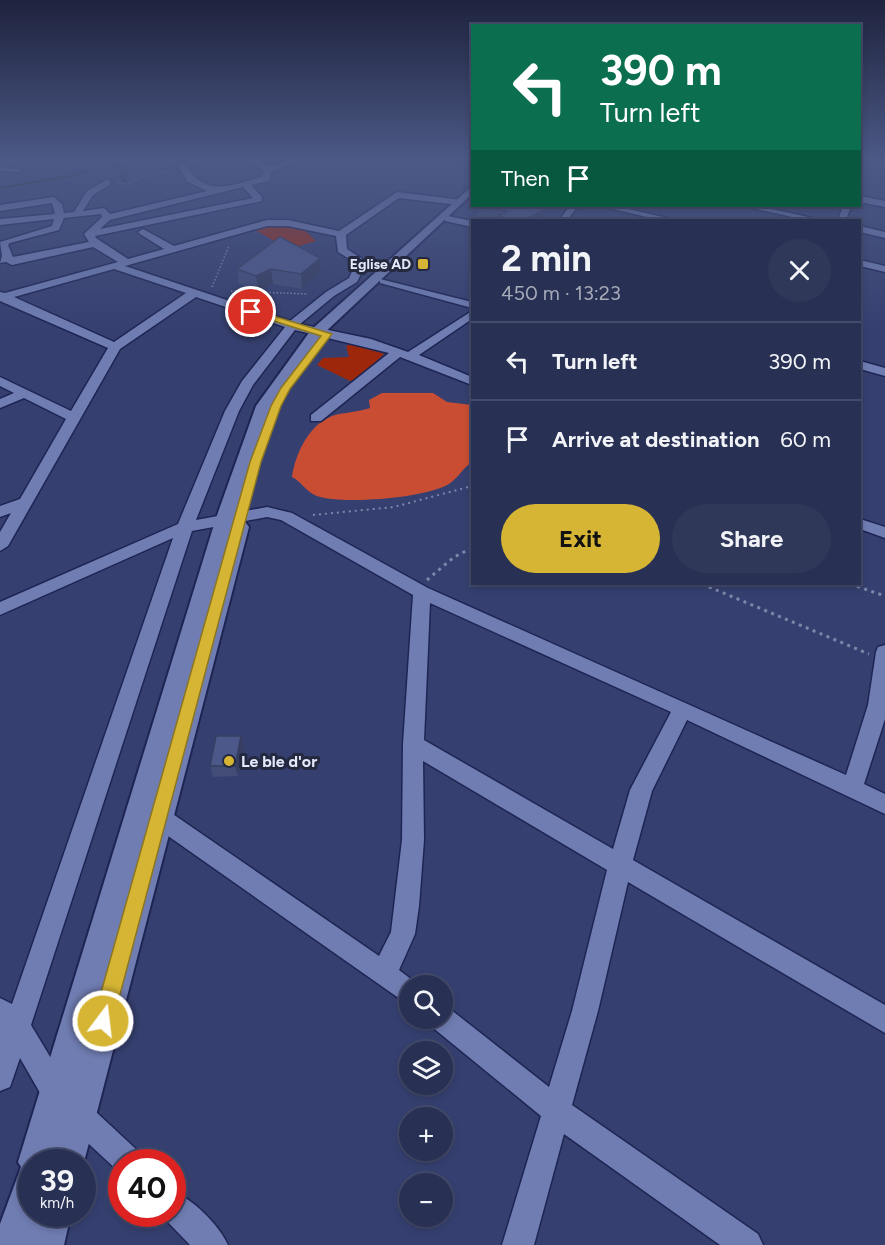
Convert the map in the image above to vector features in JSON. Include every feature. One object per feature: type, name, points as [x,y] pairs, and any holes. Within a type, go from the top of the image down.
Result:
[{"type":"street","points":[[0,222],[59,216]]},
{"type":"street","points":[[60,216],[56,228],[12,238],[3,244],[3,255],[12,262],[97,243]]},
{"type":"street","points":[[90,234],[107,218],[114,216]]},
{"type":"street","points":[[90,234],[175,216]]},
{"type":"street","points":[[254,216],[267,223]]},
{"type":"street","points":[[1,297],[267,223],[288,223],[341,234],[367,216]]},
{"type":"street","points":[[0,1077],[8,1019],[185,527],[232,411],[247,384],[447,216]]},
{"type":"street","points":[[313,330],[384,281],[449,216]]},
{"type":"street","points":[[861,229],[885,235]]},
{"type":"street","points":[[143,232],[172,249]]},
{"type":"street","points":[[90,234],[97,243],[125,261]]},
{"type":"street","points":[[65,1149],[67,1103],[264,406],[313,330],[330,294],[352,280],[362,262],[342,250],[341,234]]},
{"type":"street","points":[[66,250],[86,272]]},
{"type":"street","points":[[861,263],[885,268]]},
{"type":"street","points":[[111,265],[229,305],[404,354],[471,381]]},
{"type":"street","points":[[384,281],[471,305]]},
{"type":"street","points":[[0,546],[114,346],[194,293]]},
{"type":"street","points":[[1,297],[114,346]]},
{"type":"street","points":[[316,418],[404,354],[471,315]]},
{"type":"street","points":[[861,365],[885,372]]},
{"type":"street","points":[[0,381],[72,417]]},
{"type":"street","points":[[0,404],[24,393]]},
{"type":"street","points":[[3,508],[25,502]]},
{"type":"street","points":[[0,609],[185,527],[267,512],[286,516],[422,592],[683,709],[885,804]]},
{"type":"street","points":[[44,1149],[67,1103],[159,817],[234,517]]},
{"type":"street","points":[[861,524],[885,533]]},
{"type":"street","points":[[384,973],[403,934],[407,906],[413,840],[413,744],[422,592]]},
{"type":"street","points":[[851,788],[870,744],[880,704],[885,652]]},
{"type":"street","points":[[518,1245],[585,1011],[620,864],[641,790],[683,709]]},
{"type":"street","points":[[413,744],[885,1020]]},
{"type":"street","points":[[159,817],[399,985]]},
{"type":"street","points":[[8,1019],[67,1103],[115,1149]]},
{"type":"street","points":[[453,1028],[557,1111],[747,1245]]},
{"type":"street","points":[[186,1220],[212,1245]]},
{"type":"street","points":[[13,1245],[18,1227]]},
{"type":"street","points":[[44,1245],[49,1227]]},
{"type":"path","points":[[212,287],[233,237],[242,230]]},
{"type":"path","points":[[212,287],[220,289]]},
{"type":"path","points":[[212,287],[229,305]]},
{"type":"path","points":[[228,290],[254,294],[330,294]]},
{"type":"path","points":[[286,516],[379,511],[412,505],[471,486]]},
{"type":"path","points":[[422,592],[426,581],[435,571],[471,549]]},
{"type":"path","points":[[704,585],[885,661]]},
{"type":"path","points":[[853,585],[885,596]]},
{"type":"shaded area","points":[[267,223],[300,226],[316,241],[288,249],[250,227]]},
{"type":"shaded area","points":[[354,343],[384,354],[358,379],[350,381],[317,365],[323,358],[349,357],[346,346]]},
{"type":"shaded area","points":[[382,393],[433,393],[447,402],[471,405],[471,463],[449,484],[422,493],[384,499],[345,500],[329,499],[310,492],[292,477],[303,443],[314,428],[332,416],[370,408],[369,400]]},
{"type":"building","points":[[499,216],[532,216],[527,219]]},
{"type":"building","points":[[280,237],[320,258],[301,274],[271,269],[256,276],[237,269]]},
{"type":"building","points":[[216,736],[241,736],[235,766],[210,766]]},
{"type":"place","name":"Eglise AD","points":[[423,264]]},
{"type":"place","name":"Le ble d'or","points":[[229,761]]},
{"type":"route","points":[[103,1021],[256,462],[276,406],[285,388],[328,334],[316,333],[251,312]]}]
